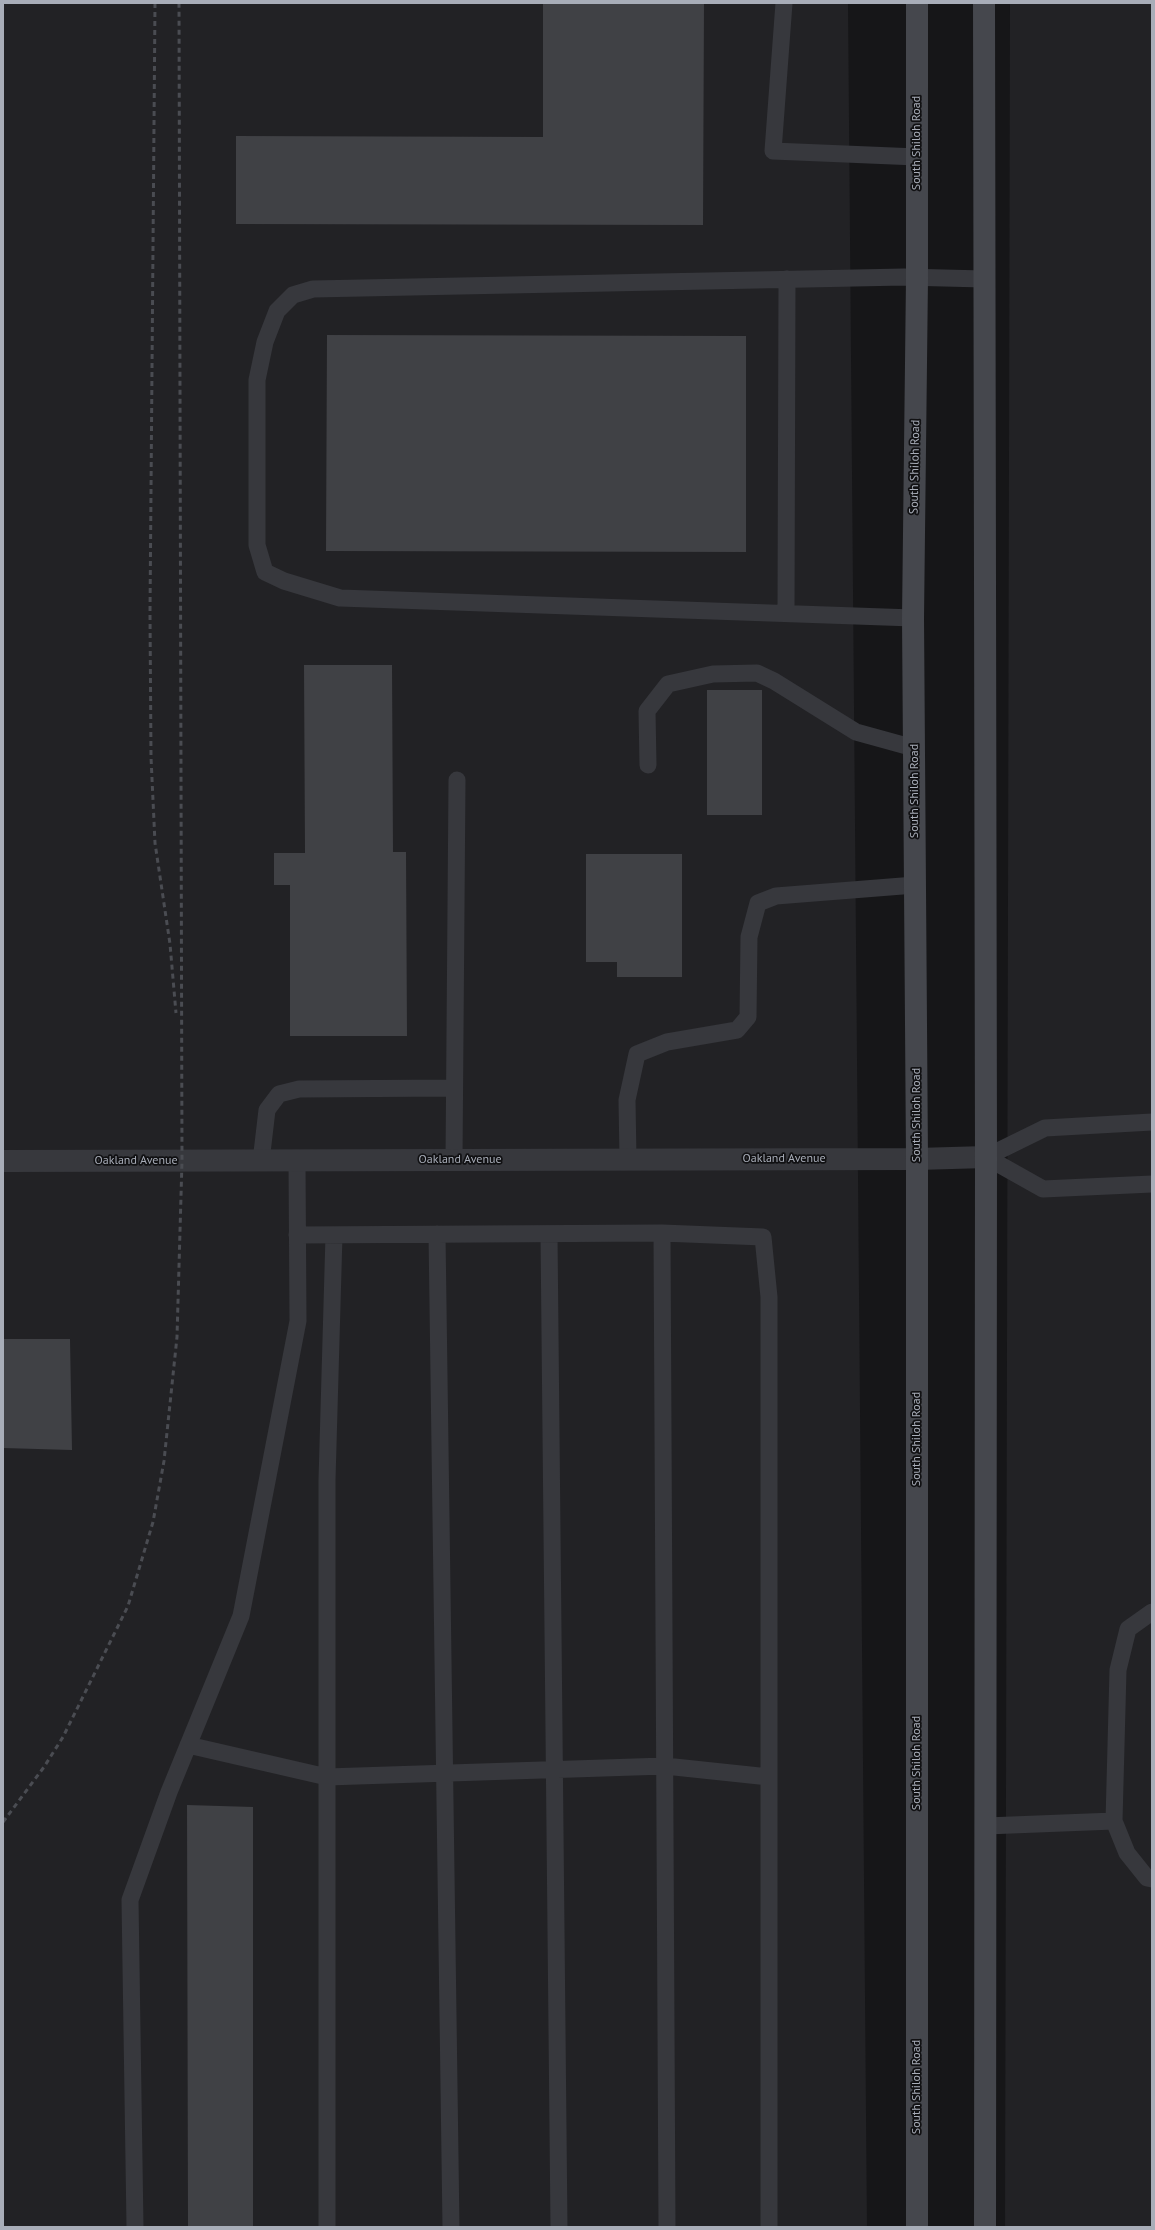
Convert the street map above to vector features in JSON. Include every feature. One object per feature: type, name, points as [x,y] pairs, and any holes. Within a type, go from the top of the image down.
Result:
[{"type":"main road","name":"South Shiloh Road","points":[[917,3],[917,278],[913,618],[917,1159],[917,2227]]},
{"type":"main road","points":[[984,3],[986,1157],[985,2227]]},
{"type":"street","name":"Oakland Avenue","points":[[3,1161],[917,1159],[986,1157]]},
{"type":"lane","points":[[784,3],[772,151],[917,156]]},
{"type":"lane","points":[[913,618],[340,598],[284,581],[266,572],[257,545],[257,380],[266,342],[277,311],[293,295],[313,288],[788,279],[984,279]]},
{"type":"lane","points":[[786,613],[788,279]]},
{"type":"lane","points":[[648,765],[647,711],[668,684],[713,674],[757,673],[774,681],[856,732],[914,748]]},
{"type":"lane","points":[[454,1160],[457,780]]},
{"type":"lane","points":[[628,1159],[627,1100],[637,1054],[667,1042],[737,1030],[748,1017],[749,937],[758,903],[776,896],[916,885]]},
{"type":"lane","points":[[260,1161],[267,1110],[279,1094],[299,1089],[454,1088]]},
{"type":"lane","points":[[986,1157],[1045,1128],[1152,1122]]},
{"type":"lane","points":[[986,1157],[1044,1190],[1152,1184]]},
{"type":"lane","points":[[135,2227],[130,1900],[188,1745],[241,1616],[298,1321],[296,1161]]},
{"type":"lane","points":[[297,1235],[662,1233],[763,1237],[769,1296],[769,2227]]},
{"type":"lane","points":[[662,1233],[667,2227]]},
{"type":"lane","points":[[437,1234],[451,2227]]},
{"type":"lane","points":[[549,1234],[559,2227]]},
{"type":"lane","points":[[327,2227],[327,1480],[334,1235]]},
{"type":"lane","points":[[1152,1612],[1128,1629],[1118,1670],[1114,1821],[1127,1853],[1147,1878],[1152,1879]]},
{"type":"lane","points":[[188,1745],[327,1777],[555,1771],[665,1766],[769,1776]]},
{"type":"lane","points":[[986,1826],[1114,1821]]},
{"type":"shaded area","points":[[3,3],[848,3],[867,2227],[3,2227]]},
{"type":"shaded area","points":[[1010,3],[1152,3],[1152,2227],[1005,2227]]},
{"type":"building","points":[[543,3],[704,3],[703,225],[236,224],[236,136],[543,137]]},
{"type":"building","points":[[327,335],[746,336],[746,552],[326,551]]},
{"type":"building","points":[[304,665],[392,665],[393,852],[406,852],[407,1036],[290,1036],[290,885],[274,885],[274,853],[305,853]]},
{"type":"building","points":[[707,690],[762,690],[762,815],[707,815]]},
{"type":"building","points":[[586,854],[682,854],[682,977],[617,977],[617,962],[586,962]]},
{"type":"building","points":[[3,1339],[70,1339],[72,1450],[3,1448]]},
{"type":"building","points":[[187,1805],[253,1807],[253,2227],[188,2227]]},
{"type":"railway","points":[[155,3],[150,613],[151,757],[155,843],[170,944],[176,1013]]},
{"type":"railway","points":[[3,1822],[44,1767],[63,1737],[128,1606],[153,1522],[164,1461],[177,1337],[182,1161],[179,3]]}]
